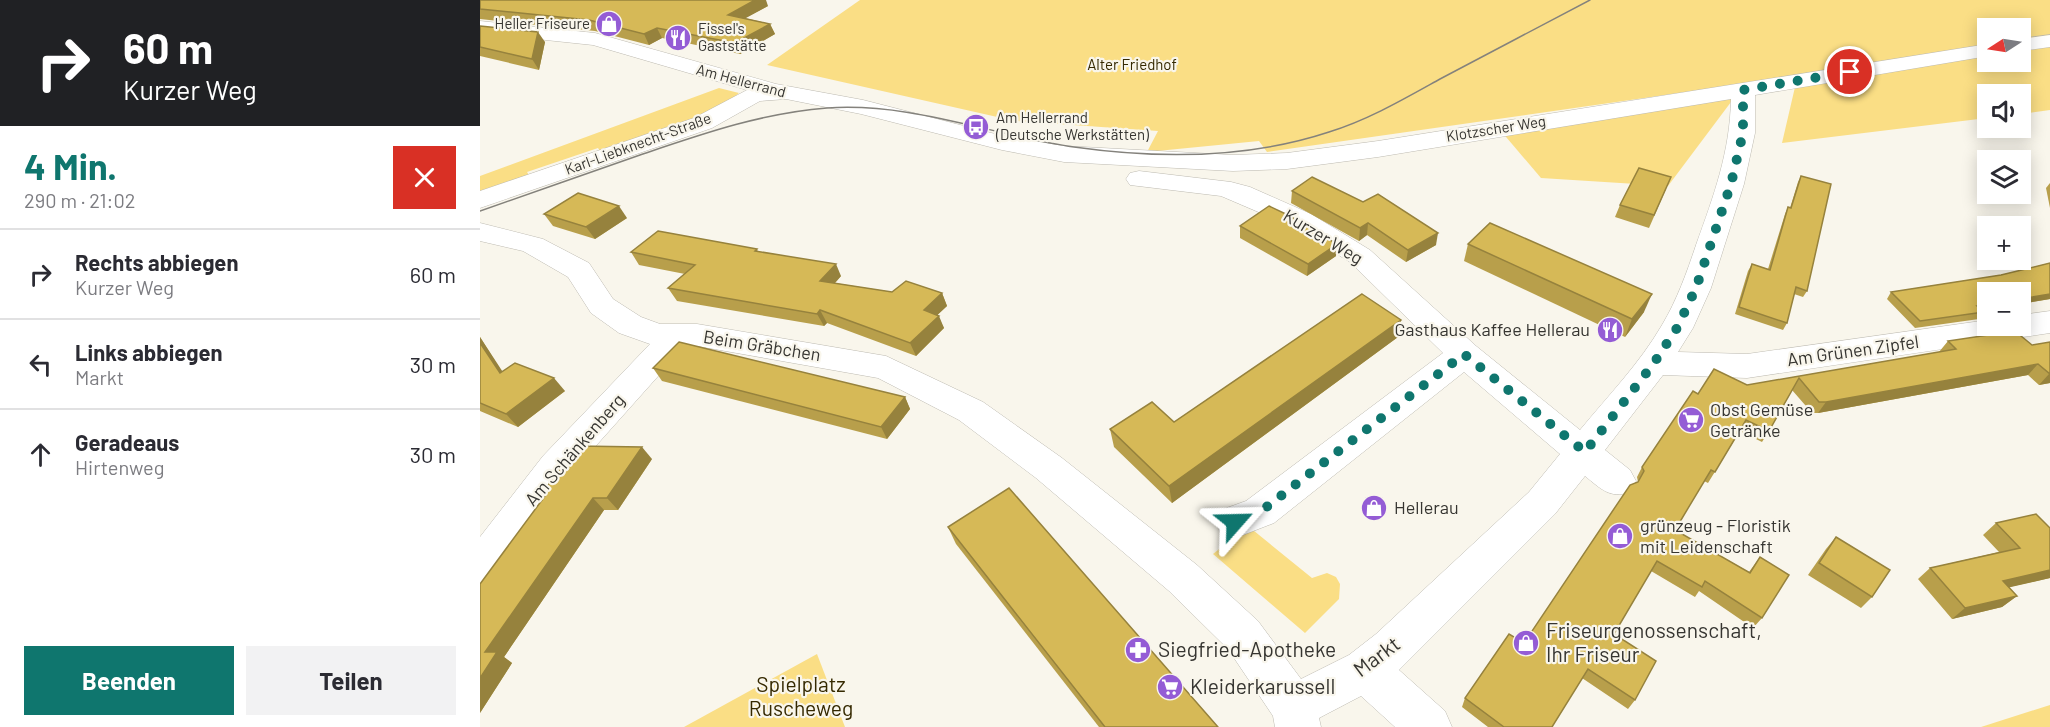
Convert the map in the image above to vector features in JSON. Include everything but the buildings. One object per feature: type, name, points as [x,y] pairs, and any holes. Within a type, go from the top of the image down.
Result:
[{"type":"street","name":"Am Hellerrand","points":[[480,27],[595,39],[730,79],[870,108],[1002,143]]},
{"type":"street","points":[[2031,44],[2050,41]]},
{"type":"street","name":"Klotzscher Weg","points":[[1002,143],[1064,154],[1125,159],[1287,161],[1977,52]]},
{"type":"street","name":"Markt","points":[[1049,468],[1183,578],[1243,635],[1296,717],[1365,670],[1391,649],[1542,503],[1654,363],[1677,328],[1696,288],[1731,184],[1743,133],[1743,90]]},
{"type":"street","name":"Karl-Liebknecht-Straße","points":[[480,200],[703,123],[756,94],[795,94]]},
{"type":"street","name":"Kurzer Weg","points":[[1002,143],[1052,162],[1113,176],[1222,188],[1301,220],[1360,256],[1464,354],[1585,452],[1617,481]]},
{"type":"street","name":"Beim Gräbchen","points":[[480,232],[533,245],[579,270],[602,306],[630,325],[658,334],[697,335],[886,368],[971,411],[1049,468]]},
{"type":"street","name":"Am Grünen Zipfel","points":[[1654,363],[1747,366],[2050,322]]},
{"type":"street","name":"Am Schänkenberg","points":[[480,568],[556,466],[676,336]]},
{"type":"street","points":[[1235,522],[1260,512],[1464,354]]},
{"type":"street","points":[[1365,670],[1429,727]]},
{"type":"green space","name":"Alter Friedhof","points":[[860,0],[2050,0],[2050,110],[2031,113],[2031,84],[1977,84],[1977,119],[1782,143],[1795,87],[1784,78],[1267,152],[1259,141],[1147,152],[1158,131],[1015,121],[767,65]]},
{"type":"green space","points":[[719,88],[739,93],[725,104],[692,121],[601,153],[598,148],[527,172],[530,177],[480,194],[480,176]]},
{"type":"green space","points":[[1737,94],[1668,186],[1541,178],[1501,131]]},
{"type":"green space","points":[[1248,526],[1312,578],[1327,573],[1336,577],[1340,584],[1339,599],[1305,633],[1213,554]]},
{"type":"green space","name":"Spielplatz Ruscheweg","points":[[817,654],[845,727],[684,727]]},
{"type":"green space","points":[[2050,705],[2050,727],[1981,727]]},
{"type":"tram line","points":[[480,211],[709,132],[779,114],[827,108],[859,107],[890,110],[1043,142],[1138,154],[1203,154],[1267,147],[1329,132],[1372,115],[1590,0]]},
{"type":"place","name":"Heller Friseure","points":[[609,24]]},
{"type":"place","name":"Fissel's Gaststätte","points":[[678,38]]},
{"type":"place","name":"Am Hellerrand (Deutsche Werkstätten)","points":[[976,127]]},
{"type":"place","name":"Gasthaus Kaffee Hellerau","points":[[1610,330]]},
{"type":"place","name":"Obst Gemüse Getränke","points":[[1691,420]]},
{"type":"place","name":"Hellerau","points":[[1374,508]]},
{"type":"place","name":"grünzeug - Floristik mit Leidenschaft","points":[[1620,536]]},
{"type":"place","name":"Friseurgenossenschaft, Ihr Friseur","points":[[1526,643]]},
{"type":"place","name":"Siegfried-Apotheke","points":[[1138,650]]},
{"type":"place","name":"Kleiderkarussell","points":[[1170,687]]},
{"type":"route","points":[[1235,522],[1260,512],[1464,354],[1585,452],[1654,363],[1677,328],[1696,288],[1731,184],[1743,133],[1743,90],[1850,72]]}]
